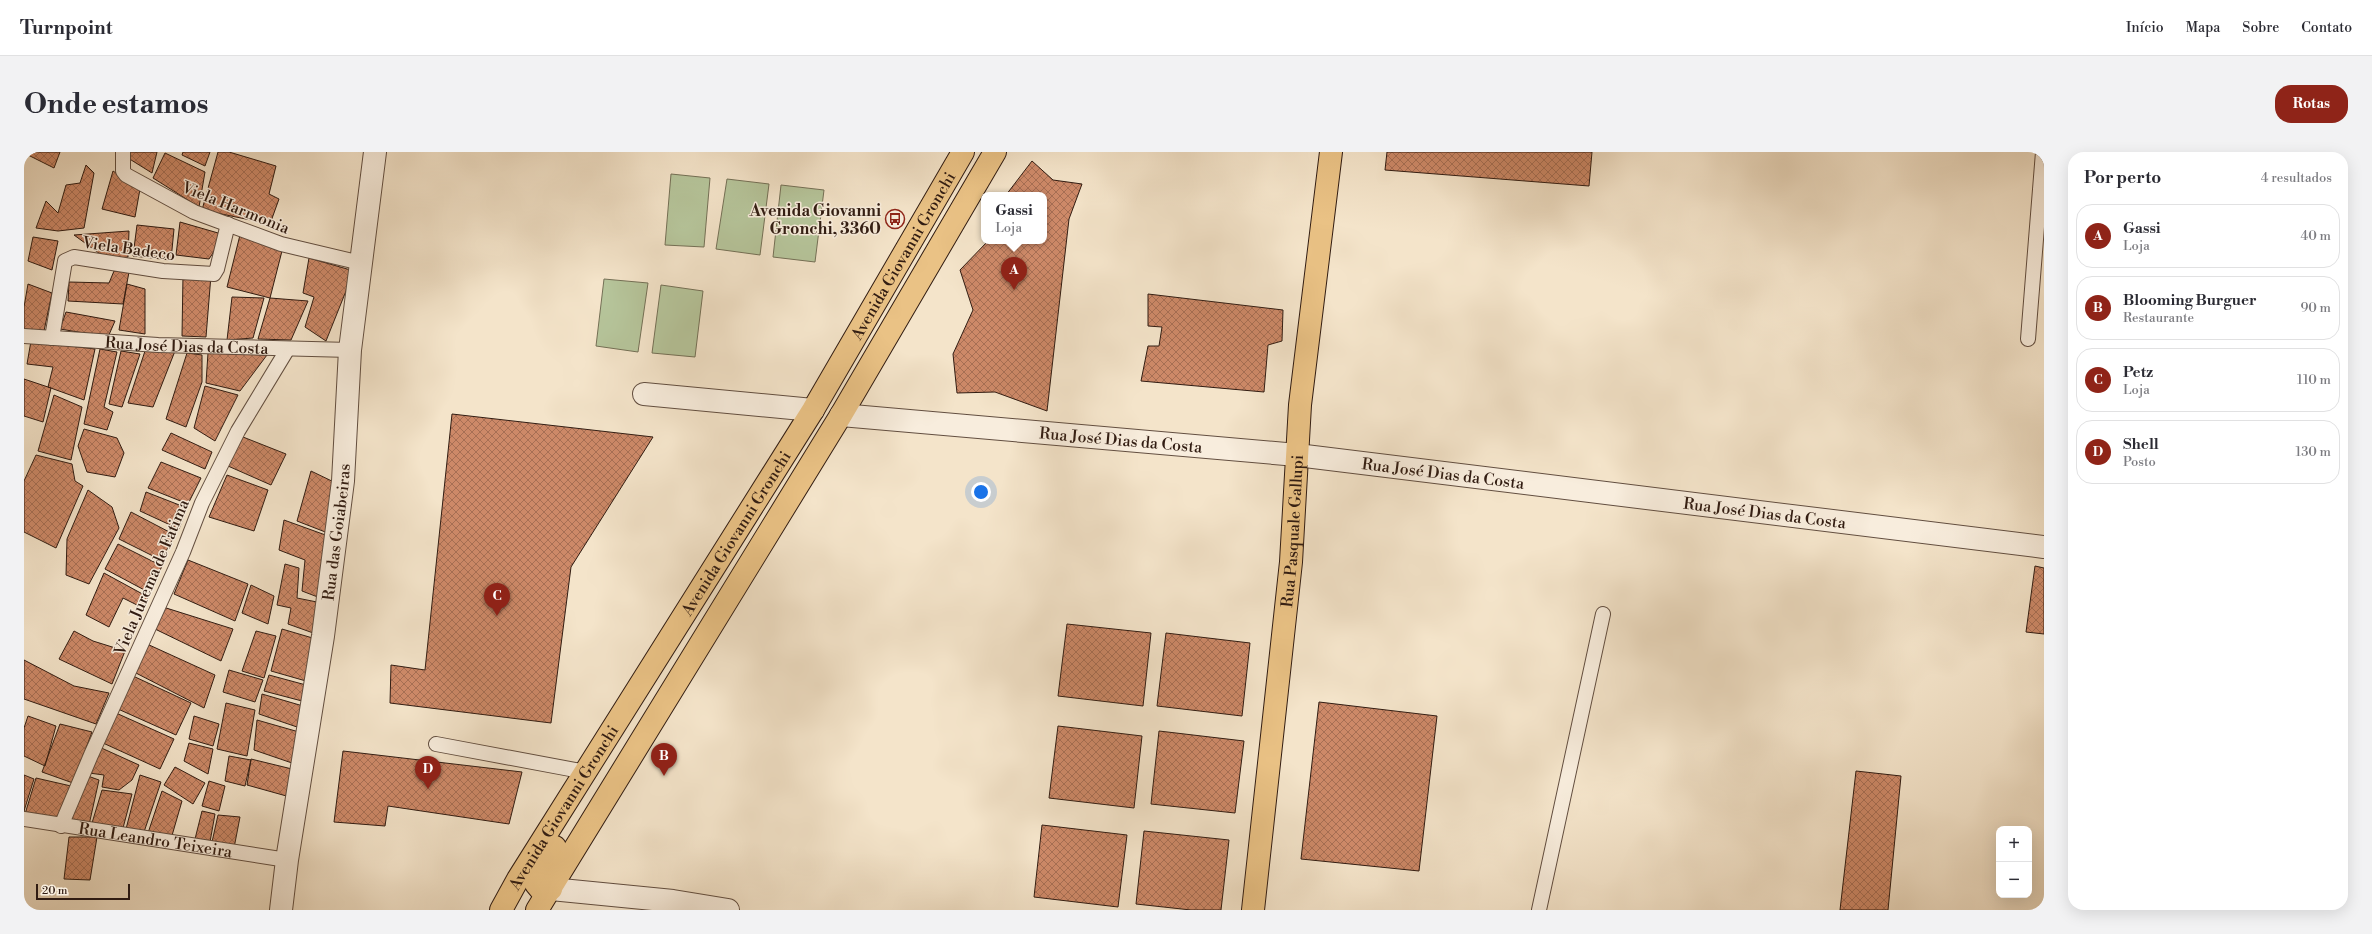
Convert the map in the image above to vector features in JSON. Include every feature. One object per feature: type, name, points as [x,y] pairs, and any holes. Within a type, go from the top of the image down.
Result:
[{"type":"main road","name":"Avenida Giovanni Gronchi","points":[[501,910],[608,736],[813,410],[963,152]]},
{"type":"main road","name":"Avenida Giovanni Gronchi","points":[[538,910],[841,415],[995,152]]},
{"type":"main road","name":"Rua Pasquale Gallupi","points":[[1253,910],[1291,562],[1300,405],[1331,152]]},
{"type":"main road","points":[[551,889],[541,890],[537,888],[537,879],[594,777],[608,736]]},
{"type":"street","name":"Rua das Goiabeiras","points":[[281,910],[287,860],[323,636],[343,481],[350,350],[374,152]]},
{"type":"street","points":[[644,394],[813,410]]},
{"type":"street","name":"Rua José Dias da Costa","points":[[841,415],[1297,455],[2044,547]]},
{"type":"street","points":[[551,889],[672,901],[728,910]]},
{"type":"lane","name":"Viela Harmonia","points":[[123,152],[123,171],[126,175],[194,212],[280,244],[361,263]]},
{"type":"lane","points":[[2028,339],[2043,152]]},
{"type":"lane","name":"Viela Badeco","points":[[52,338],[65,261],[68,258],[74,257],[163,271],[214,274],[217,269],[228,224]]},
{"type":"lane","name":"Rua José Dias da Costa","points":[[24,336],[158,345],[287,350],[350,350]]},
{"type":"lane","name":"Viela Jurema de Fatima","points":[[61,826],[182,552],[202,503],[238,430],[287,350]]},
{"type":"lane","points":[[1539,910],[1603,614]]},
{"type":"lane","points":[[436,744],[586,772]]},
{"type":"lane","name":"Rua Leandro Teixeira","points":[[24,819],[61,826],[287,860]]},
{"type":"green space","points":[[671,174],[710,178],[704,247],[665,245]]},
{"type":"green space","points":[[727,179],[769,184],[760,255],[716,249]]},
{"type":"green space","points":[[781,185],[824,190],[815,262],[773,257]]},
{"type":"green space","points":[[604,279],[648,283],[638,352],[596,346]]},
{"type":"green space","points":[[661,285],[703,291],[695,357],[652,353]]},
{"type":"building","points":[[29,152],[60,152],[54,168],[28,155]]},
{"type":"building","points":[[128,152],[157,152],[152,173],[128,158]]},
{"type":"building","points":[[183,152],[210,152],[205,166],[182,155]]},
{"type":"building","points":[[218,152],[229,152],[276,166],[269,194],[279,199],[270,224],[202,210]]},
{"type":"building","points":[[1387,152],[1592,152],[1589,186],[1385,170]]},
{"type":"building","points":[[165,153],[205,172],[199,207],[153,178]]},
{"type":"building","points":[[1032,161],[1053,180],[1082,184],[1069,219],[1047,411],[995,392],[957,393],[953,354],[973,310],[960,270],[985,244],[1047,244],[1047,192],[1008,192]]},
{"type":"building","points":[[86,165],[94,173],[84,228],[58,231],[36,228],[46,201],[58,213],[66,185],[80,183]]},
{"type":"building","points":[[113,171],[140,189],[135,217],[102,209]]},
{"type":"building","points":[[180,222],[225,235],[209,259],[176,255]]},
{"type":"building","points":[[137,225],[174,229],[171,260],[133,256]]},
{"type":"building","points":[[129,231],[128,257],[107,259],[74,235]]},
{"type":"building","points":[[240,235],[283,247],[270,298],[227,287]]},
{"type":"building","points":[[33,237],[58,241],[52,270],[28,261]]},
{"type":"building","points":[[309,258],[354,271],[326,341],[305,327],[314,297],[303,293]]},
{"type":"building","points":[[114,271],[129,272],[123,304],[68,301],[69,282],[109,283]]},
{"type":"building","points":[[183,275],[211,275],[206,337],[182,336]]},
{"type":"building","points":[[28,284],[52,293],[44,331],[24,329],[24,307]]},
{"type":"building","points":[[127,284],[145,289],[145,334],[119,330]]},
{"type":"building","points":[[1148,294],[1283,310],[1282,341],[1268,345],[1264,392],[1141,381],[1148,346],[1159,346],[1162,327],[1148,326]]},
{"type":"building","points":[[232,297],[264,298],[253,338],[227,340]]},
{"type":"building","points":[[270,298],[308,301],[291,340],[258,339]]},
{"type":"building","points":[[66,312],[115,321],[108,337],[60,329]]},
{"type":"building","points":[[31,341],[95,349],[84,400],[48,387],[53,367],[27,364]]},
{"type":"building","points":[[100,349],[117,352],[104,407],[113,412],[107,430],[84,424]]},
{"type":"building","points":[[121,351],[140,354],[122,407],[109,404]]},
{"type":"building","points":[[145,351],[175,351],[153,407],[128,403]]},
{"type":"building","points":[[187,353],[202,355],[202,382],[186,427],[166,419]]},
{"type":"building","points":[[208,353],[267,355],[240,391],[206,383]]},
{"type":"building","points":[[24,379],[51,388],[43,422],[24,416]]},
{"type":"building","points":[[205,386],[238,395],[215,441],[194,428]]},
{"type":"building","points":[[54,395],[82,407],[71,460],[38,451]]},
{"type":"building","points":[[452,414],[653,437],[571,567],[551,723],[390,703],[391,665],[425,670]]},
{"type":"building","points":[[84,429],[117,438],[124,453],[115,477],[87,472],[78,446]]},
{"type":"building","points":[[171,433],[212,452],[205,469],[162,450]]},
{"type":"building","points":[[243,437],[286,454],[271,485],[228,466]]},
{"type":"building","points":[[36,455],[72,464],[75,481],[83,486],[56,548],[24,532],[24,481]]},
{"type":"building","points":[[161,462],[201,478],[188,504],[148,488]]},
{"type":"building","points":[[311,471],[338,484],[333,535],[297,521]]},
{"type":"building","points":[[227,475],[268,490],[254,531],[209,517]]},
{"type":"building","points":[[88,490],[112,507],[119,528],[89,584],[66,575],[67,539]]},
{"type":"building","points":[[146,492],[187,508],[179,529],[140,511]]},
{"type":"building","points":[[131,512],[175,535],[161,560],[119,539]]},
{"type":"building","points":[[284,520],[331,537],[323,599],[302,591],[305,560],[279,550]]},
{"type":"building","points":[[118,544],[162,566],[150,593],[105,569]]},
{"type":"building","points":[[188,560],[248,584],[235,621],[174,594]]},
{"type":"building","points":[[285,564],[299,568],[297,598],[322,603],[316,634],[288,624],[291,608],[277,605]]},
{"type":"building","points":[[2035,566],[2044,568],[2044,634],[2026,632]]},
{"type":"building","points":[[104,573],[148,597],[143,608],[123,598],[109,627],[86,615]]},
{"type":"building","points":[[251,585],[274,596],[268,624],[242,613]]},
{"type":"building","points":[[163,607],[233,629],[221,661],[155,629]]},
{"type":"building","points":[[1067,624],[1151,633],[1143,706],[1058,696]]},
{"type":"building","points":[[282,629],[316,639],[306,681],[271,671]]},
{"type":"building","points":[[74,631],[93,641],[125,651],[112,684],[59,659]]},
{"type":"building","points":[[256,631],[276,636],[264,678],[242,671]]},
{"type":"building","points":[[1166,633],[1250,643],[1242,716],[1157,706]]},
{"type":"building","points":[[147,644],[215,675],[204,708],[134,672]]},
{"type":"building","points":[[24,660],[74,686],[109,693],[96,724],[24,699]]},
{"type":"building","points":[[229,670],[263,680],[255,702],[223,692]]},
{"type":"building","points":[[269,675],[306,685],[302,701],[264,691]]},
{"type":"building","points":[[133,676],[191,703],[176,735],[118,709]]},
{"type":"building","points":[[262,694],[303,706],[297,727],[259,714]]},
{"type":"building","points":[[1319,702],[1437,716],[1419,871],[1301,859]]},
{"type":"building","points":[[226,703],[255,710],[247,756],[217,749]]},
{"type":"building","points":[[116,713],[174,739],[160,769],[103,743]]},
{"type":"building","points":[[28,716],[56,726],[45,766],[24,756],[24,728]]},
{"type":"building","points":[[194,716],[219,724],[213,746],[189,739]]},
{"type":"building","points":[[257,720],[299,732],[292,763],[254,750]]},
{"type":"building","points":[[60,724],[92,732],[73,783],[42,772]]},
{"type":"building","points":[[1058,726],[1142,736],[1134,808],[1049,798]]},
{"type":"building","points":[[1159,731],[1244,741],[1235,813],[1151,804]]},
{"type":"building","points":[[189,743],[213,749],[208,774],[184,761]]},
{"type":"building","points":[[97,746],[139,765],[132,780],[119,790],[102,787],[104,775],[89,773]]},
{"type":"building","points":[[343,751],[522,772],[509,824],[388,806],[385,826],[334,822]]},
{"type":"building","points":[[229,756],[251,760],[245,786],[225,781]]},
{"type":"building","points":[[251,759],[292,769],[290,797],[247,785]]},
{"type":"building","points":[[175,767],[205,783],[193,804],[164,785]]},
{"type":"building","points":[[1856,771],[1901,776],[1888,910],[1840,910]]},
{"type":"building","points":[[24,775],[34,779],[24,811]]},
{"type":"building","points":[[85,775],[99,780],[89,825],[71,821]]},
{"type":"building","points":[[140,775],[161,782],[144,832],[126,829]]},
{"type":"building","points":[[36,778],[71,786],[58,822],[25,814]]},
{"type":"building","points":[[209,781],[225,786],[219,811],[202,806]]},
{"type":"building","points":[[102,790],[132,794],[123,828],[92,823]]},
{"type":"building","points":[[162,791],[182,801],[171,839],[148,833]]},
{"type":"building","points":[[202,811],[215,814],[210,842],[195,839]]},
{"type":"building","points":[[218,815],[240,817],[234,848],[212,842]]},
{"type":"building","points":[[1042,825],[1127,835],[1118,907],[1034,897]]},
{"type":"building","points":[[1144,831],[1229,840],[1221,910],[1191,910],[1136,904]]},
{"type":"building","points":[[69,837],[97,837],[90,880],[64,879]]},
{"type":"place","name":"Avenida Giovanni Gronchi, 3360","points":[[895,219]]},
{"type":"place","name":"Gassi","points":[[1014,290]]},
{"type":"place","name":"Petz","points":[[497,616]]},
{"type":"place","name":"Blooming Burguer","points":[[664,776]]},
{"type":"place","name":"Shell","points":[[428,789]]}]
